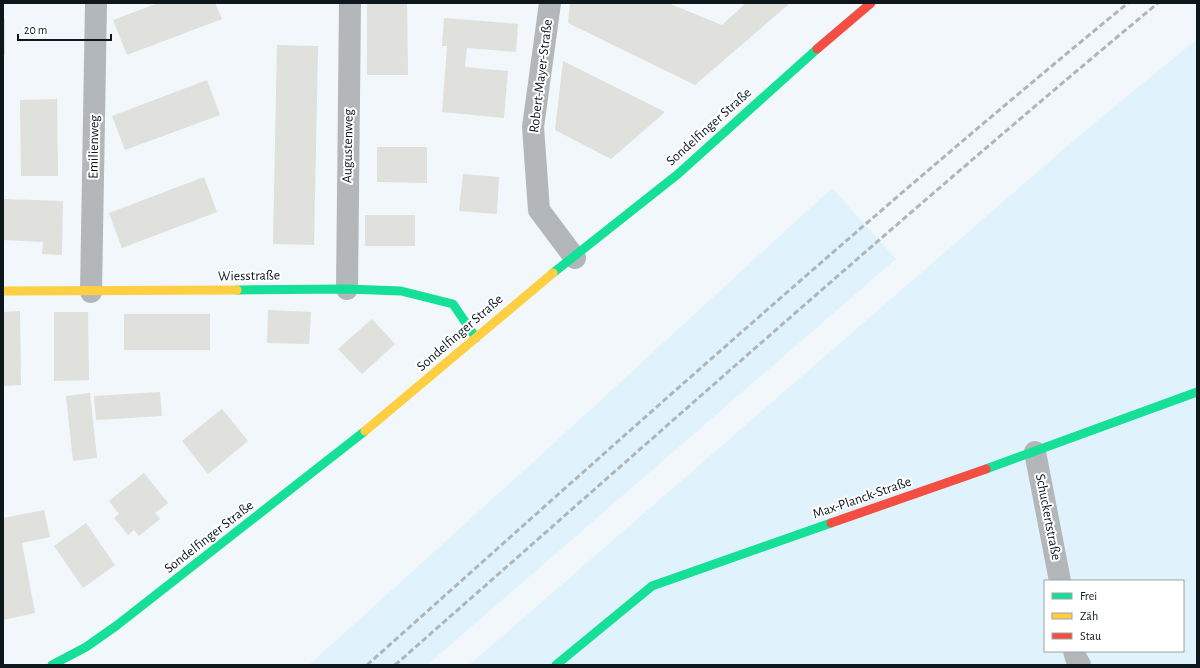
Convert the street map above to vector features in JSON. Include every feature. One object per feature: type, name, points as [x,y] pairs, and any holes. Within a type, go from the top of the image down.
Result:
[{"type":"street","name":"Emilienweg","points":[[92,292],[96,3]]},
{"type":"street","name":"Augustenweg","points":[[346,289],[350,3]]},
{"type":"street","name":"Robert-Mayer-Straße","points":[[550,3],[532,127],[539,210],[575,258]]},
{"type":"street","name":"Sondelfinger Straße","points":[[52,665],[86,647],[160,593],[387,414],[522,299],[678,174],[782,79],[871,3]]},
{"type":"street","name":"Wiesstraße","points":[[3,291],[92,292],[346,289],[401,291],[453,304],[476,338]]},
{"type":"street","name":"Max-Planck-Straße","points":[[556,665],[652,586],[1035,452],[1197,392]]},
{"type":"street","name":"Schuckertstraße","points":[[1035,452],[1060,580]]},
{"type":"street","points":[[1074,652],[1080,665]]},
{"type":"shaded area","points":[[1197,39],[1197,665],[469,665],[1080,135]]},
{"type":"shaded area","points":[[832,188],[896,259],[427,665],[309,665],[541,455]]},
{"type":"building","points":[[158,3],[215,3],[222,19],[127,55],[113,20]]},
{"type":"building","points":[[367,3],[407,3],[408,75],[367,75]]},
{"type":"building","points":[[570,3],[668,3],[722,25],[746,3],[790,3],[695,85],[568,23]]},
{"type":"building","points":[[444,18],[518,24],[516,52],[467,48],[465,67],[508,71],[504,118],[442,112],[447,46],[442,46]]},
{"type":"building","points":[[3,19],[5,19],[5,55],[3,55]]},
{"type":"building","points":[[277,45],[318,46],[314,245],[273,244]]},
{"type":"building","points":[[563,61],[665,112],[611,159],[555,130]]},
{"type":"building","points":[[207,80],[220,115],[125,150],[112,116]]},
{"type":"building","points":[[57,99],[58,176],[21,176],[20,100]]},
{"type":"building","points":[[377,147],[427,147],[427,183],[377,182]]},
{"type":"building","points":[[463,174],[499,177],[497,214],[459,211]]},
{"type":"building","points":[[204,177],[217,212],[122,248],[109,213]]},
{"type":"building","points":[[3,199],[63,201],[62,255],[42,254],[43,242],[3,240]]},
{"type":"building","points":[[365,215],[415,215],[415,246],[365,246]]},
{"type":"building","points":[[268,310],[311,312],[309,344],[267,343]]},
{"type":"building","points":[[20,311],[21,385],[3,386],[3,312]]},
{"type":"building","points":[[54,312],[88,312],[89,380],[54,381]]},
{"type":"building","points":[[124,314],[210,314],[210,350],[124,350]]},
{"type":"building","points":[[372,319],[395,344],[362,374],[338,349]]},
{"type":"building","points":[[160,392],[162,416],[96,420],[94,396]]},
{"type":"building","points":[[90,393],[97,458],[73,461],[66,396]]},
{"type":"building","points":[[222,409],[248,441],[208,474],[182,441]]},
{"type":"building","points":[[144,473],[168,503],[155,513],[160,519],[139,536],[134,530],[128,535],[114,518],[119,514],[109,501]]},
{"type":"building","points":[[44,510],[50,537],[22,543],[35,613],[3,620],[3,518]]},
{"type":"building","points":[[86,523],[115,565],[83,588],[54,546]]},
{"type":"railway","points":[[367,665],[839,247],[1031,83],[1128,3]]},
{"type":"railway","points":[[395,665],[869,248],[1158,3]]},
{"type":"traffic: fast","points":[[553,273],[678,174],[817,49]]},
{"type":"traffic: fast","points":[[237,290],[347,289],[401,291],[453,304],[476,338]]},
{"type":"traffic: fast","points":[[986,469],[1197,392]]},
{"type":"traffic: fast","points":[[52,665],[86,647],[116,626],[365,431]]},
{"type":"traffic: fast","points":[[556,665],[652,586],[831,523]]},
{"type":"traffic: slow","points":[[365,431],[553,273]]},
{"type":"traffic: slow","points":[[3,291],[237,290]]},
{"type":"traffic: jam","points":[[817,49],[871,3]]},
{"type":"traffic: jam","points":[[831,523],[986,469]]}]
